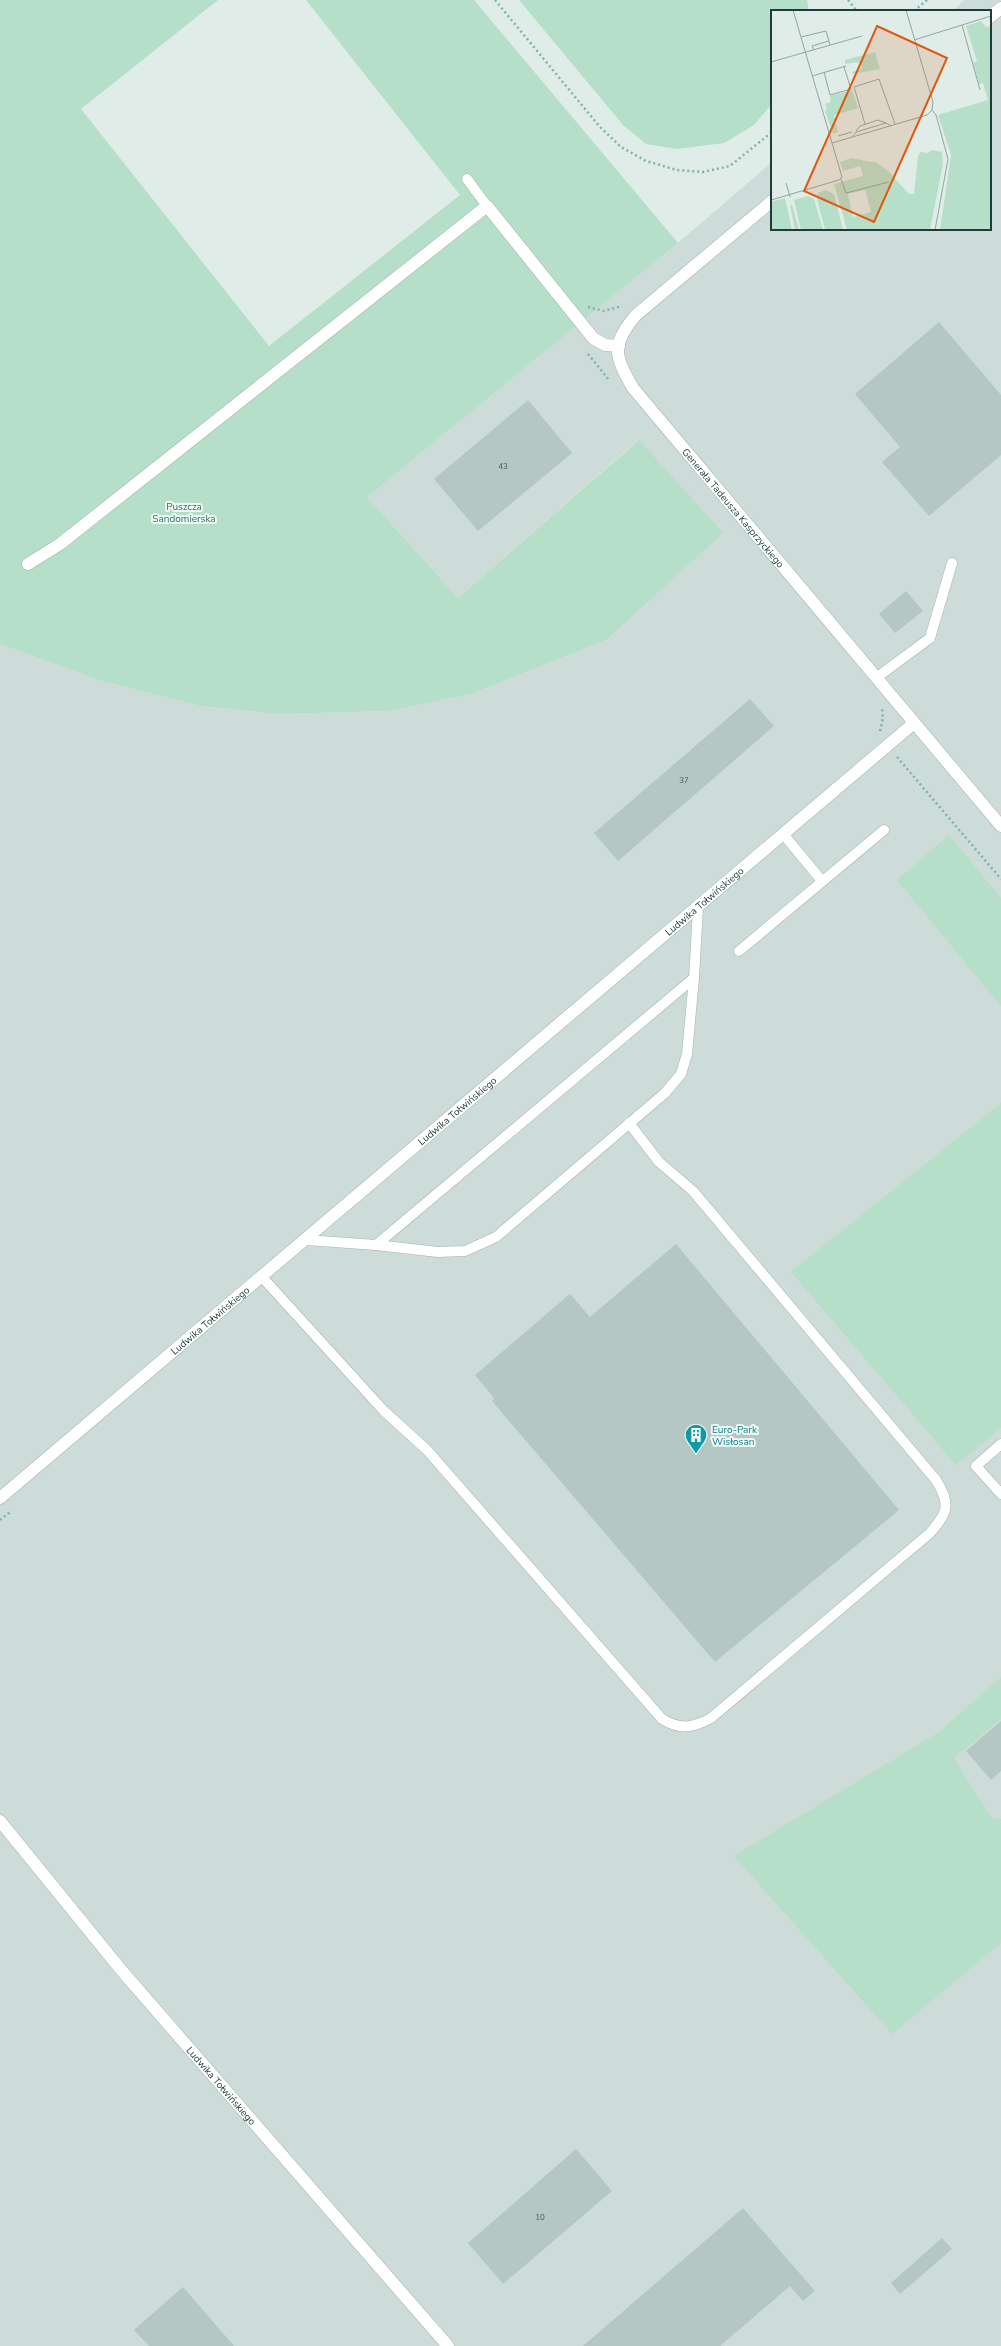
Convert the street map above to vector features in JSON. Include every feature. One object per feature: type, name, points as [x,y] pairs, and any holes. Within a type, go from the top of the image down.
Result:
[{"type":"street","points":[[991,16],[1001,8]]},
{"type":"street","name":"Generała Tadeusza Kasprzyckiego","points":[[771,202],[636,315],[622,333],[619,346],[621,367],[633,388],[1001,826]]},
{"type":"street","points":[[28,564],[60,544],[487,206],[593,338],[605,345],[619,346]]},
{"type":"street","name":"Ludwika Tołwińskiego","points":[[0,1498],[914,724]]},
{"type":"street","name":"Ludwika Tołwińskiego","points":[[0,1821],[132,1983],[448,2346]]},
{"type":"lane","points":[[467,179],[487,206]]},
{"type":"lane","points":[[876,678],[930,638],[952,563]]},
{"type":"lane","points":[[739,951],[884,830]]},
{"type":"lane","points":[[784,835],[822,881]]},
{"type":"lane","points":[[306,1240],[376,1245],[438,1252],[465,1251],[496,1237],[665,1093],[681,1074],[687,1054],[694,978],[698,908]]},
{"type":"lane","points":[[376,1245],[694,978]]},
{"type":"lane","points":[[262,1277],[384,1411],[427,1450],[662,1719],[672,1725],[684,1728],[698,1725],[711,1718],[930,1533],[942,1519],[946,1506],[944,1493],[936,1480],[693,1191],[659,1162],[629,1123]]},
{"type":"lane","points":[[1001,1444],[976,1466],[1001,1494]]},
{"type":"path","points":[[496,0],[600,127],[621,147],[646,161],[677,170],[703,172],[730,166],[771,133]]},
{"type":"path","points":[[848,0],[856,10]]},
{"type":"path","points":[[915,10],[927,0]]},
{"type":"path","points":[[583,304],[591,308],[604,311],[624,305]]},
{"type":"path","points":[[583,348],[612,384]]},
{"type":"path","points":[[878,704],[882,709],[883,718],[879,736],[1001,879]]},
{"type":"shaded area","points":[[965,0],[1001,0],[1001,2346],[0,2346],[0,644],[102,681],[200,706],[277,714],[389,711],[471,694],[606,640],[638,440],[458,598],[367,497],[678,243],[771,163],[771,230],[991,230],[991,10],[953,10]]},
{"type":"green space","name":"Puszcza Sandomierska","points":[[0,0],[218,0],[81,109],[269,346],[460,195],[306,0],[474,0],[678,243],[367,497],[458,598],[639,440],[723,533],[606,640],[471,694],[389,711],[277,714],[200,706],[102,681],[0,644]]},
{"type":"green space","points":[[519,0],[807,0],[809,10],[771,10],[771,105],[754,125],[724,143],[677,149],[646,144],[623,125]]},
{"type":"green space","points":[[949,835],[1001,898],[1001,1006],[897,880]]},
{"type":"green space","points":[[1001,1103],[1001,1428],[956,1465],[791,1272]]},
{"type":"green space","points":[[1001,1677],[1001,1719],[954,1758],[991,1818],[1001,1819],[1001,1943],[892,2034],[734,1856],[939,1732]]},
{"type":"building","points":[[939,322],[1001,395],[1001,455],[929,516],[882,462],[900,447],[855,394]]},
{"type":"building","points":[[528,400],[572,453],[478,531],[434,479]]},
{"type":"building","points":[[906,591],[923,611],[895,633],[879,614]]},
{"type":"building","points":[[750,699],[774,726],[618,861],[594,833]]},
{"type":"building","name":"Euro-Park Wisłosan","points":[[676,1244],[899,1510],[715,1662],[492,1401],[494,1398],[475,1375],[570,1294],[590,1317]]},
{"type":"building","points":[[1001,1721],[1001,1771],[991,1780],[966,1751]]},
{"type":"building","points":[[576,2149],[612,2191],[503,2284],[468,2243]]},
{"type":"building","points":[[743,2208],[815,2291],[803,2301],[790,2286],[720,2346],[583,2346]]},
{"type":"building","points":[[942,2238],[952,2249],[900,2294],[891,2283]]},
{"type":"building","points":[[183,2287],[234,2346],[149,2346],[134,2330]]},
{"type":"place","name":"Euro-Park Wisłosan","points":[[696,1454]]}]
